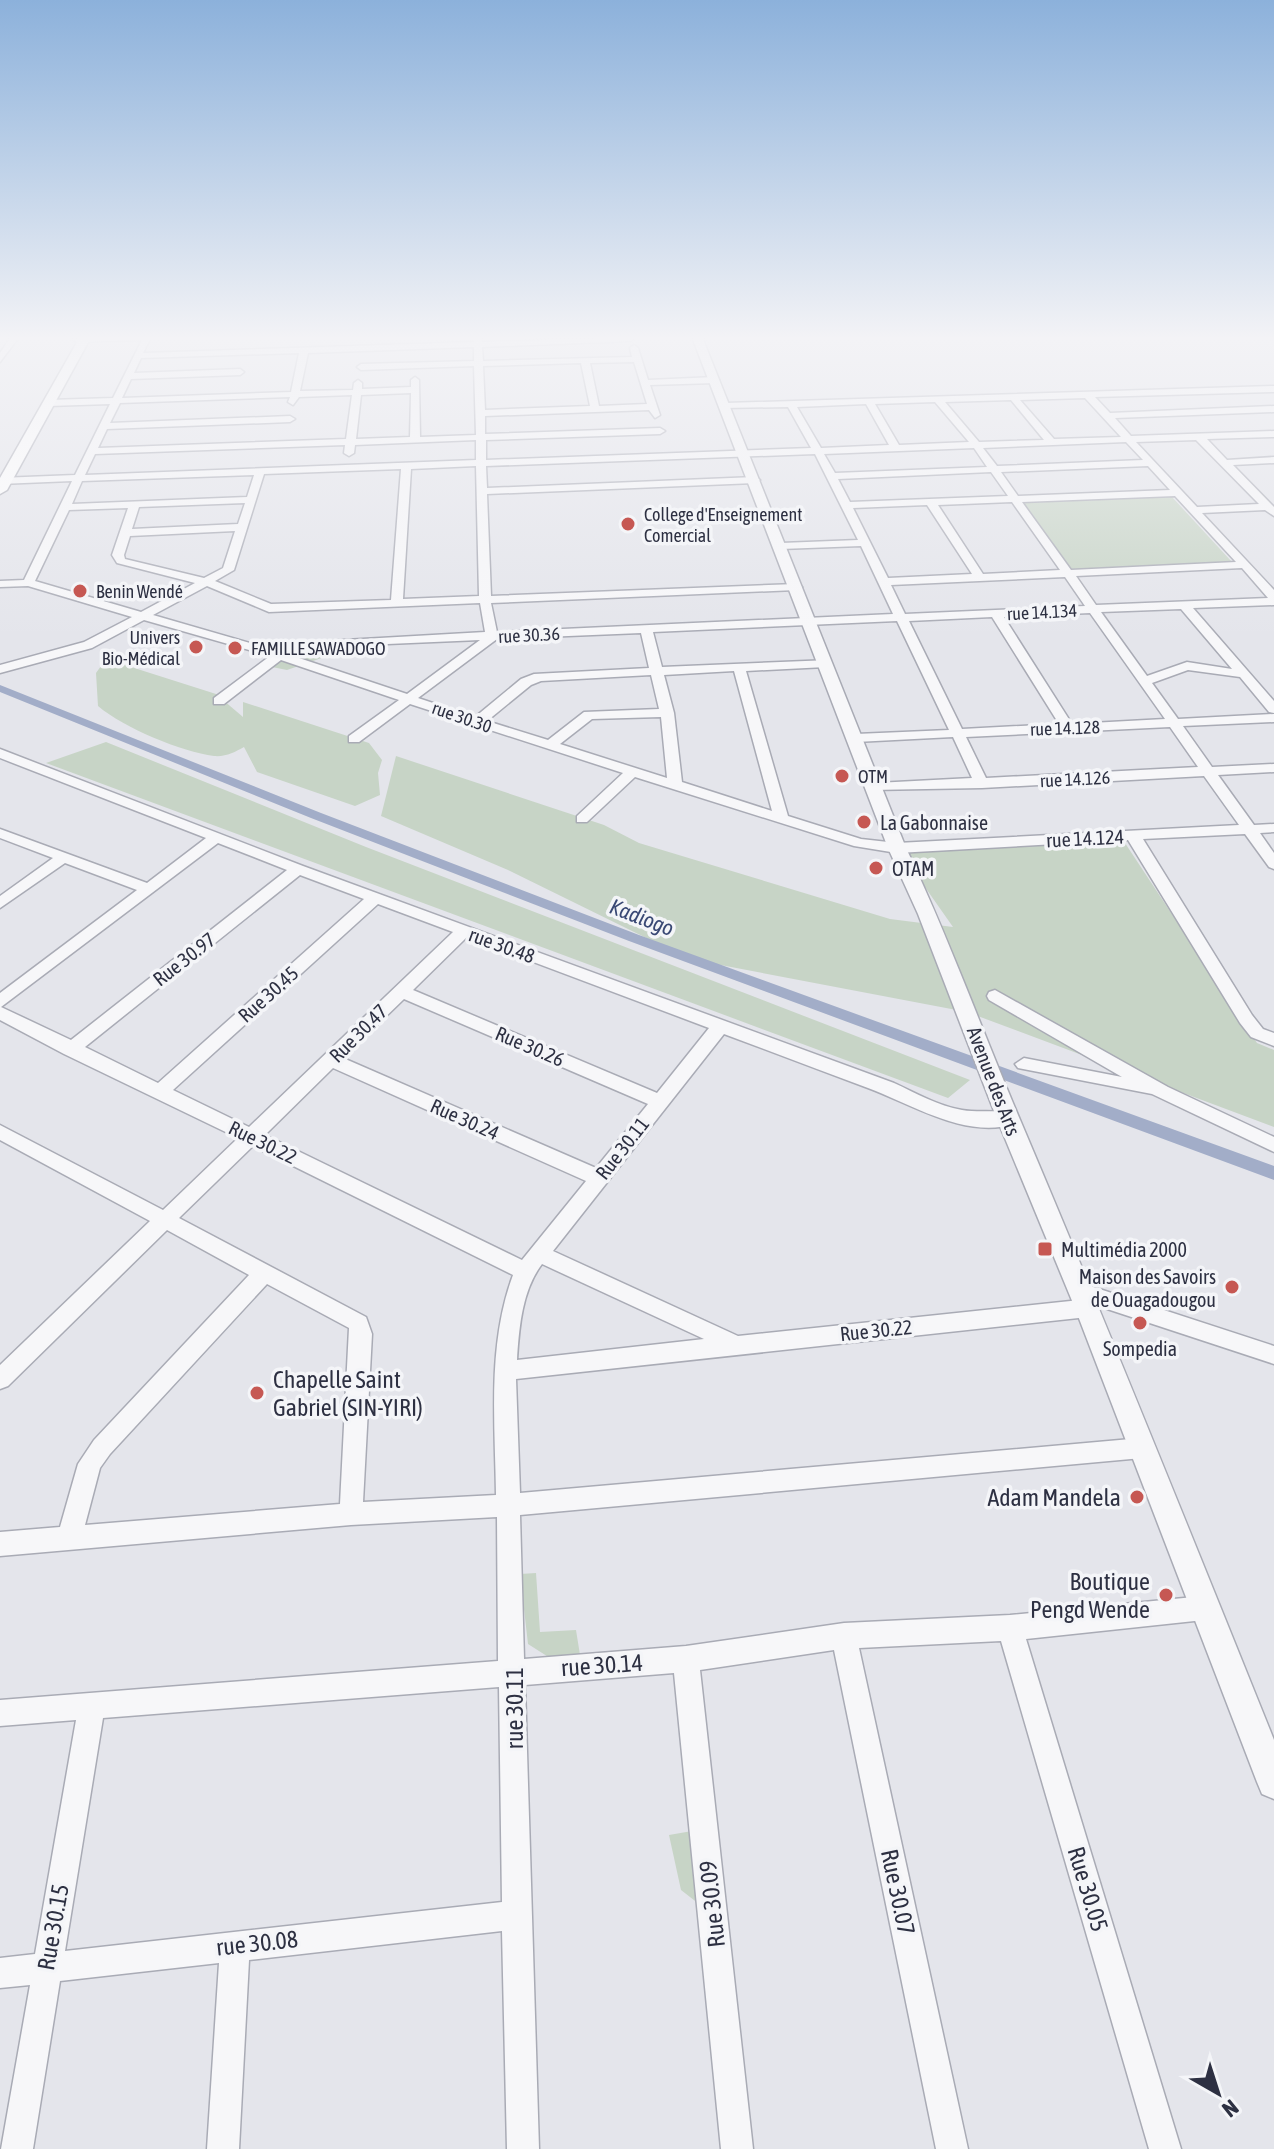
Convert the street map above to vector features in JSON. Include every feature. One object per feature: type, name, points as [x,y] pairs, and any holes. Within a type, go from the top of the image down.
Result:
[{"type":"main road","points":[[1,480],[25,437]]},
{"type":"main road","points":[[1,480],[28,437]]},
{"type":"street","points":[[28,583],[101,437]]},
{"type":"street","points":[[285,444],[286,437]]},
{"type":"street","points":[[348,467],[351,437]]},
{"type":"street","points":[[95,451],[476,437]]},
{"type":"street","points":[[354,739],[492,637],[485,600],[482,437]]},
{"type":"street","points":[[662,437],[669,455]]},
{"type":"street","name":"Avenue des Arts","points":[[738,437],[876,787],[897,848],[928,914],[1008,1119],[1084,1300],[1274,1782]]},
{"type":"street","points":[[809,437],[832,476],[982,784]]},
{"type":"street","points":[[889,437],[895,447]]},
{"type":"street","points":[[970,437],[1274,864]]},
{"type":"street","points":[[1047,437],[1050,441]]},
{"type":"street","points":[[1125,437],[1274,599]]},
{"type":"street","points":[[1,480],[1192,437]]},
{"type":"street","points":[[1199,437],[1224,463],[1256,488],[1270,510]]},
{"type":"street","points":[[1224,463],[1274,460]]},
{"type":"street","points":[[832,476],[1148,463]]},
{"type":"street","points":[[397,604],[406,466]]},
{"type":"street","points":[[0,669],[88,645],[144,617],[200,582],[228,570],[260,472]]},
{"type":"street","points":[[482,491],[755,480]]},
{"type":"street","points":[[846,505],[1176,493]]},
{"type":"street","points":[[67,507],[252,500]]},
{"type":"street","points":[[930,501],[979,576]]},
{"type":"street","points":[[135,504],[118,555],[121,561],[220,586],[278,609],[796,587]]},
{"type":"street","points":[[1192,510],[1270,510]]},
{"type":"street","points":[[124,533],[241,527]]},
{"type":"street","points":[[781,546],[863,543]]},
{"type":"street","points":[[883,582],[1243,565]]},
{"type":"street","name":"rue 30.30","points":[[0,584],[28,583],[279,655],[782,819],[859,843],[897,848]]},
{"type":"street","name":"rue 14.134","points":[[811,622],[1274,599]]},
{"type":"street","points":[[1184,605],[1274,709]]},
{"type":"street","points":[[996,614],[1068,728]]},
{"type":"street","name":"rue 30.36","points":[[247,646],[811,622]]},
{"type":"street","points":[[646,630],[667,713],[675,785]]},
{"type":"street","points":[[219,701],[279,655]]},
{"type":"street","points":[[477,722],[526,682],[539,677],[826,663]]},
{"type":"street","points":[[1146,681],[1187,666],[1244,674]]},
{"type":"street","points":[[739,667],[782,819]]},
{"type":"street","points":[[550,745],[589,715],[667,713]]},
{"type":"street","name":"rue 14.128","points":[[856,738],[1274,718]]},
{"type":"street","name":"rue 30.48","points":[[0,753],[298,869],[888,1088],[948,1116],[963,1120],[1008,1119]]},
{"type":"street","name":"rue 14.126","points":[[876,787],[1274,768]]},
{"type":"street","points":[[582,819],[632,772]]},
{"type":"street","name":"rue 14.124","points":[[897,848],[1274,828]]},
{"type":"street","points":[[0,833],[148,889]]},
{"type":"street","points":[[1133,836],[1246,1019],[1257,1033],[1274,1040]]},
{"type":"street","points":[[0,1002],[217,837]]},
{"type":"street","points":[[0,903],[64,857]]},
{"type":"street","name":"Rue 30.97","points":[[70,1050],[298,869]]},
{"type":"street","name":"Rue 30.45","points":[[160,1091],[376,897]]},
{"type":"street","name":"Rue 30.47","points":[[0,1379],[464,931]]},
{"type":"street","name":"Rue 30.26","points":[[400,991],[659,1101]]},
{"type":"street","points":[[995,996],[1162,1092],[1274,1145]]},
{"type":"street","name":"Rue 30.22","points":[[0,1013],[70,1050],[253,1137],[533,1262],[737,1345],[1084,1300]]},
{"type":"street","name":"Rue 30.11","points":[[533,1262],[720,1027]]},
{"type":"street","name":"Rue 30.24","points":[[331,1060],[599,1178]]},
{"type":"street","points":[[1024,1064],[1162,1092]]},
{"type":"street","points":[[0,1132],[163,1222],[354,1319],[360,1328],[351,1514]]},
{"type":"street","name":"rue 30.11","points":[[523,2149],[515,1915],[514,1671],[505,1371],[513,1310],[533,1262]]},
{"type":"street","points":[[69,1538],[90,1464],[102,1447],[263,1274]]},
{"type":"street","points":[[1084,1300],[1271,1359]]},
{"type":"street","points":[[505,1371],[737,1345]]},
{"type":"street","points":[[0,1544],[351,1514],[508,1505],[1142,1448]]},
{"type":"street","name":"rue 30.14","points":[[0,1713],[686,1659],[844,1636],[1010,1628],[1204,1608]]},
{"type":"street","name":"Rue 30.05","points":[[1010,1628],[1165,2149]]},
{"type":"street","name":"Rue 30.07","points":[[844,1636],[952,2149]]},
{"type":"street","name":"Rue 30.09","points":[[686,1659],[737,2149]]},
{"type":"street","name":"Rue 30.15","points":[[17,2149],[92,1705]]},
{"type":"street","name":"rue 30.08","points":[[0,1973],[515,1915]]},
{"type":"street","points":[[223,2149],[235,1945]]},
{"type":"green space","points":[[1172,497],[1232,562],[1072,570],[1024,503]]},
{"type":"green space","points":[[362,644],[287,670],[267,666],[283,655],[260,647]]},
{"type":"green space","points":[[106,659],[216,694],[243,717],[243,702],[369,743],[382,760],[378,773],[380,795],[355,806],[257,772],[244,747],[226,755],[214,756],[154,738],[98,706],[96,673]]},
{"type":"green space","points":[[106,742],[366,847],[970,1080],[948,1098],[46,763]]},
{"type":"green space","points":[[396,756],[604,825],[639,843],[890,919],[953,927],[901,853],[1123,840],[1257,1043],[1274,1050],[1274,1127],[967,1012],[689,959],[508,870],[381,816]]},
{"type":"green space","points":[[536,1573],[540,1632],[576,1630],[580,1655],[550,1658],[528,1644],[520,1574]]},
{"type":"green space","points":[[692,1831],[699,1904],[681,1890],[669,1835]]},
{"type":"waterway","name":"Kadiogo","points":[[0,688],[634,938],[1274,1173]]},
{"type":"place","name":"College d'Enseignement Comercial","points":[[628,524]]},
{"type":"place","name":"Benin Wendé","points":[[80,591]]},
{"type":"place","name":"Univers Bio-Médical","points":[[196,647]]},
{"type":"place","name":"FAMILLE SAWADOGO","points":[[235,648]]},
{"type":"place","name":"OTM","points":[[842,776]]},
{"type":"place","name":"La Gabonnaise","points":[[864,822]]},
{"type":"place","name":"OTAM","points":[[876,868]]},
{"type":"place","name":"Multimédia 2000","points":[[1045,1249]]},
{"type":"place","name":"Maison des Savoirs de Ouagadougou","points":[[1232,1287]]},
{"type":"place","name":"Sompedia","points":[[1140,1323]]},
{"type":"place","name":"Chapelle Saint Gabriel (SIN-YIRI)","points":[[257,1393]]},
{"type":"place","name":"Adam Mandela","points":[[1137,1497]]},
{"type":"place","name":"Boutique Pengd Wende","points":[[1166,1595]]}]
